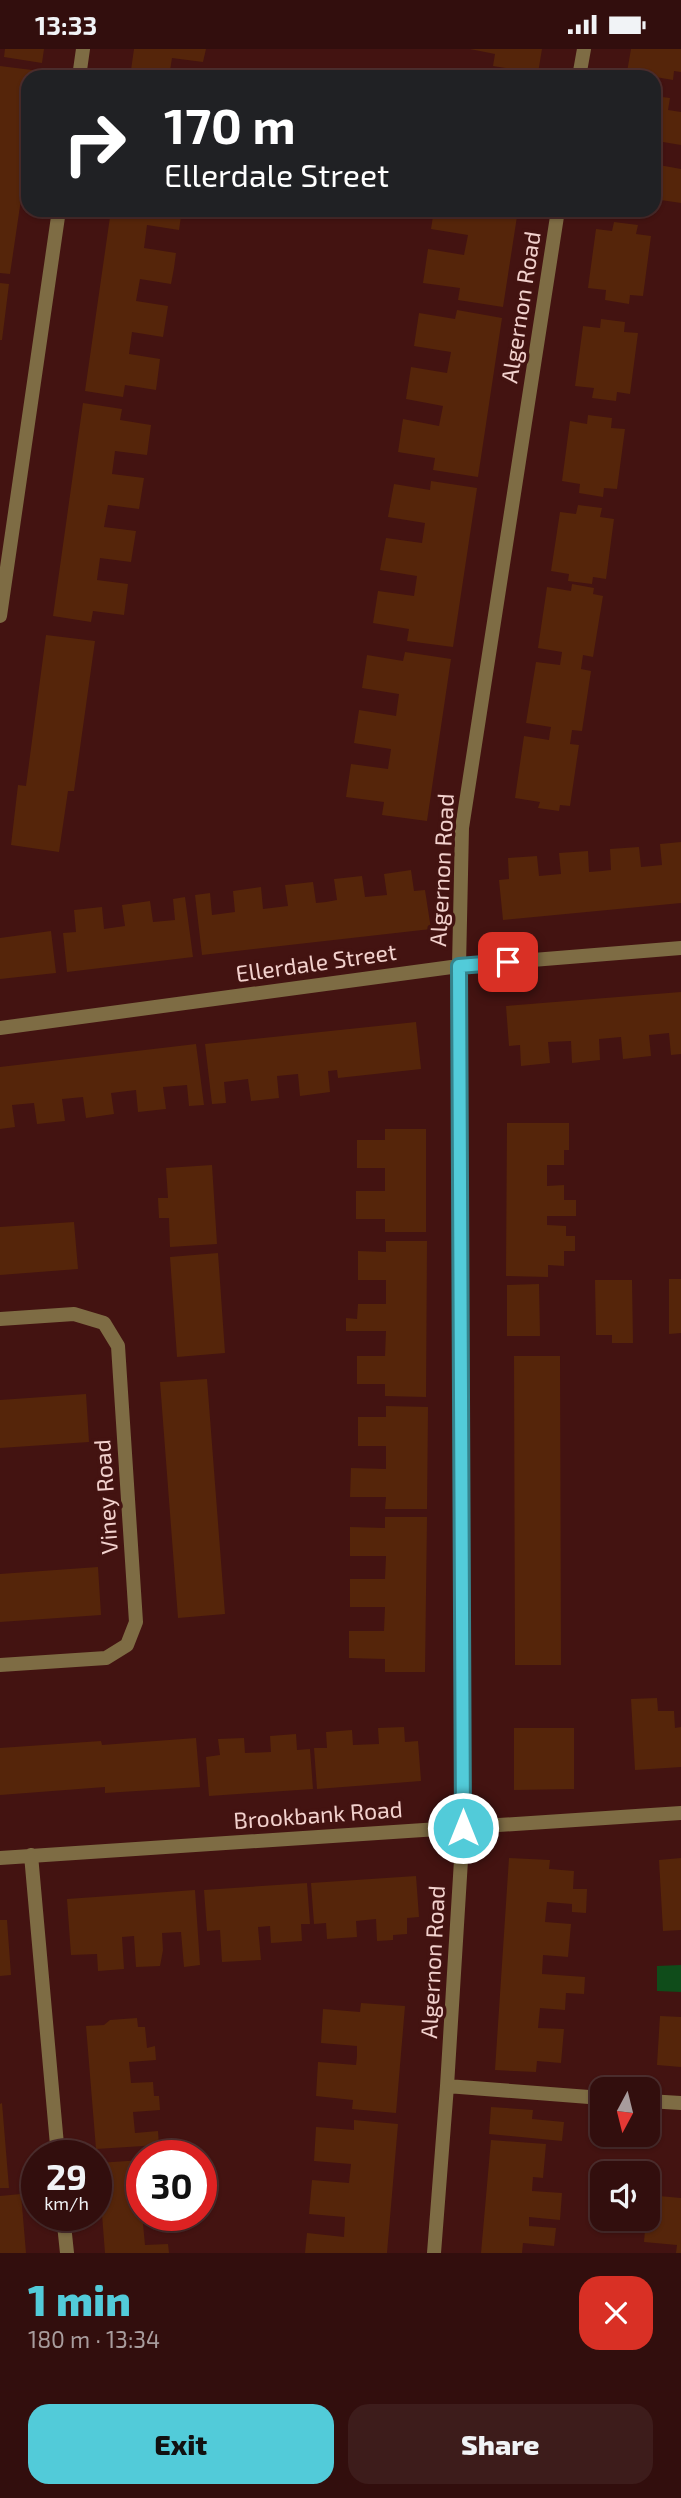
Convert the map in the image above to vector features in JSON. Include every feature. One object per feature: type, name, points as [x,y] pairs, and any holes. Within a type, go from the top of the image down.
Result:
[{"type":"street","points":[[80,70],[83,49]]},
{"type":"street","points":[[580,70],[583,49]]},
{"type":"street","points":[[0,616],[58,217]]},
{"type":"street","name":"Algernon Road","points":[[434,2253],[463,1828],[459,966],[462,828],[557,217]]},
{"type":"street","name":"Ellerdale Street","points":[[0,1028],[459,966],[681,948]]},
{"type":"street","name":"Viney Road","points":[[0,1319],[74,1314],[104,1324],[118,1346],[136,1622],[127,1645],[106,1658],[0,1665]]},
{"type":"street","name":"Brookbank Road","points":[[0,1858],[681,1813]]},
{"type":"street","points":[[32,1855],[57,2140]]},
{"type":"street","points":[[447,2086],[590,2097]]},
{"type":"street","points":[[660,2102],[681,2103]]},
{"type":"street","points":[[64,2231],[66,2253]]},
{"type":"green space","points":[[681,1965],[681,1992],[657,1991],[657,1966]]},
{"type":"building","points":[[5,49],[44,49],[42,63],[4,57]]},
{"type":"building","points":[[134,49],[206,49],[203,62],[172,58],[170,70],[131,70]]},
{"type":"building","points":[[470,49],[542,49],[538,70],[493,66],[495,54]]},
{"type":"building","points":[[631,49],[681,49],[681,72],[674,71],[673,80],[661,78],[661,70],[627,70]]},
{"type":"building","points":[[0,66],[32,70],[21,70],[21,199],[10,274],[0,273]]},
{"type":"building","points":[[661,97],[670,98],[668,110],[681,112],[681,145],[663,142],[661,154]]},
{"type":"building","points":[[661,165],[681,169],[681,203],[661,200]]},
{"type":"building","points":[[110,217],[181,217],[179,230],[147,225],[144,248],[176,253],[174,268],[171,284],[140,279],[136,301],[168,306],[163,337],[132,332],[129,354],[160,359],[156,390],[125,385],[123,397],[85,391]]},
{"type":"building","points":[[433,217],[517,217],[503,307],[458,300],[460,288],[423,283],[428,249],[464,255],[468,235],[431,229]]},
{"type":"building","points":[[614,222],[638,225],[636,234],[651,236],[643,296],[630,295],[629,304],[605,300],[606,290],[588,288],[596,229],[612,231]]},
{"type":"building","points":[[0,283],[9,284],[2,340],[0,340]]},
{"type":"building","points":[[457,310],[502,318],[478,477],[433,470],[435,458],[398,452],[403,419],[439,426],[443,406],[406,399],[411,367],[447,373],[451,352],[414,346],[419,313],[455,319]]},
{"type":"building","points":[[601,319],[625,322],[624,332],[638,333],[630,394],[617,392],[616,401],[592,398],[594,388],[575,386],[583,326],[600,328]]},
{"type":"building","points":[[83,403],[122,409],[120,420],[151,425],[147,455],[115,451],[112,474],[144,478],[139,509],[108,505],[104,527],[136,531],[131,562],[100,558],[97,580],[128,584],[124,615],[93,611],[91,622],[53,616]]},
{"type":"building","points":[[588,415],[612,418],[611,428],[625,429],[617,489],[604,488],[603,497],[579,493],[580,484],[562,481],[570,421],[587,424]]},
{"type":"building","points":[[431,481],[477,488],[453,647],[407,641],[409,629],[373,623],[378,591],[414,596],[417,576],[380,570],[386,538],[422,543],[425,523],[388,517],[394,484],[430,490]]},
{"type":"building","points":[[578,505],[602,508],[600,517],[614,519],[606,579],[593,577],[592,584],[568,581],[569,574],[551,571],[560,512],[576,514]]},
{"type":"building","points":[[572,584],[594,588],[593,594],[603,596],[593,657],[583,655],[581,669],[591,671],[582,731],[572,730],[570,744],[579,745],[570,806],[560,805],[559,811],[538,808],[540,802],[515,798],[524,736],[549,740],[551,727],[526,723],[536,662],[560,665],[562,652],[538,648],[547,587],[571,591]]},
{"type":"building","points":[[46,635],[95,641],[74,791],[68,791],[59,852],[11,845],[18,785],[26,786]]},
{"type":"building","points":[[405,652],[451,659],[427,821],[382,815],[384,802],[346,797],[351,764],[388,769],[391,749],[354,743],[359,710],[396,716],[399,694],[362,688],[367,655],[403,661]]},
{"type":"building","points":[[681,842],[681,903],[503,920],[499,880],[509,879],[508,858],[537,856],[539,876],[561,874],[559,853],[588,851],[589,872],[602,871],[611,870],[610,849],[639,847],[641,867],[652,866],[662,865],[660,844]]},
{"type":"building","points":[[411,870],[414,891],[425,890],[431,929],[202,955],[195,895],[210,893],[212,915],[235,912],[233,891],[261,887],[263,909],[288,906],[285,885],[313,882],[316,903],[337,900],[334,879],[362,876],[365,897],[387,895],[384,874]]},
{"type":"building","points":[[185,897],[193,957],[67,972],[63,933],[76,932],[74,910],[102,907],[104,929],[125,926],[122,905],[150,901],[153,922],[175,920],[173,899]]},
{"type":"building","points":[[51,931],[56,973],[0,979],[0,938]]},
{"type":"building","points":[[681,992],[681,1054],[671,1055],[669,1033],[649,1035],[651,1056],[623,1059],[621,1037],[599,1039],[600,1060],[572,1063],[571,1041],[548,1042],[550,1063],[521,1066],[520,1045],[509,1046],[506,1006]]},
{"type":"building","points":[[416,1022],[421,1069],[338,1078],[337,1070],[328,1071],[330,1092],[300,1096],[298,1074],[277,1076],[279,1098],[251,1101],[248,1079],[224,1082],[226,1103],[212,1104],[205,1044]]},
{"type":"building","points":[[196,1044],[204,1105],[189,1106],[187,1085],[163,1087],[166,1109],[138,1112],[136,1090],[111,1093],[114,1114],[86,1118],[83,1097],[62,1099],[65,1121],[37,1124],[34,1103],[12,1105],[15,1127],[0,1129],[0,1067]]},
{"type":"building","points":[[507,1123],[569,1123],[569,1150],[564,1150],[564,1165],[547,1165],[547,1186],[564,1185],[564,1200],[576,1200],[576,1216],[547,1216],[547,1225],[566,1226],[566,1236],[575,1236],[575,1251],[564,1251],[564,1266],[548,1265],[548,1277],[506,1276]]},
{"type":"building","points":[[385,1129],[426,1129],[426,1232],[385,1232],[385,1219],[356,1219],[356,1191],[385,1191],[385,1168],[357,1168],[357,1140],[385,1140]]},
{"type":"building","points":[[212,1165],[217,1244],[170,1247],[169,1218],[159,1218],[158,1198],[168,1198],[166,1168]]},
{"type":"building","points":[[74,1222],[78,1269],[0,1275],[0,1227]]},
{"type":"building","points":[[386,1241],[427,1241],[426,1397],[385,1396],[385,1384],[357,1384],[357,1356],[385,1356],[386,1331],[346,1331],[346,1318],[357,1319],[358,1304],[386,1304],[386,1280],[358,1280],[358,1251],[386,1252]]},
{"type":"building","points":[[218,1253],[225,1353],[177,1357],[170,1257]]},
{"type":"building","points":[[669,1279],[681,1279],[681,1333],[669,1334]]},
{"type":"building","points":[[595,1280],[632,1280],[633,1343],[612,1343],[612,1335],[596,1335]]},
{"type":"building","points":[[539,1284],[540,1336],[507,1336],[507,1285]]},
{"type":"building","points":[[514,1356],[560,1356],[561,1665],[515,1665]]},
{"type":"building","points":[[207,1379],[225,1614],[178,1618],[160,1382]]},
{"type":"building","points":[[86,1394],[89,1442],[0,1448],[0,1400]]},
{"type":"building","points":[[386,1406],[428,1407],[427,1509],[385,1509],[386,1497],[350,1497],[351,1468],[386,1469],[386,1446],[358,1446],[358,1417],[386,1417]]},
{"type":"building","points":[[385,1517],[427,1517],[425,1672],[385,1672],[385,1659],[349,1658],[349,1631],[384,1631],[385,1607],[350,1607],[350,1579],[385,1579],[386,1556],[350,1556],[350,1527],[385,1528]]},
{"type":"building","points":[[98,1567],[101,1615],[0,1622],[0,1574]]},
{"type":"building","points":[[657,1698],[658,1711],[674,1711],[675,1728],[681,1727],[681,1767],[635,1770],[631,1699]]},
{"type":"building","points":[[404,1727],[405,1742],[418,1741],[421,1781],[317,1789],[314,1748],[327,1748],[326,1732],[352,1730],[353,1745],[379,1744],[378,1728]]},
{"type":"building","points":[[514,1728],[574,1728],[574,1789],[514,1790]]},
{"type":"building","points":[[296,1734],[297,1750],[310,1749],[313,1789],[209,1796],[206,1757],[220,1755],[218,1739],[244,1738],[245,1753],[271,1752],[270,1736]]},
{"type":"building","points":[[196,1738],[200,1787],[105,1793],[105,1787],[0,1795],[0,1748],[101,1741],[102,1745]]},
{"type":"building","points":[[509,1858],[550,1860],[549,1869],[574,1871],[573,1889],[587,1889],[586,1913],[572,1912],[572,1904],[547,1902],[545,1922],[571,1924],[568,1957],[543,1955],[542,1974],[585,1977],[584,1994],[566,1993],[565,2010],[540,2008],[538,2028],[564,2029],[561,2063],[537,2061],[536,2072],[495,2070]]},
{"type":"building","points":[[681,1858],[681,1930],[663,1931],[659,1860]]},
{"type":"building","points":[[416,1876],[419,1917],[407,1918],[407,1934],[393,1935],[393,1940],[377,1941],[376,1919],[356,1921],[357,1937],[327,1939],[326,1923],[314,1924],[311,1883]]},
{"type":"building","points":[[307,1883],[310,1924],[301,1924],[302,1941],[271,1943],[270,1926],[258,1927],[261,1960],[222,1962],[220,1930],[207,1931],[204,1890]]},
{"type":"building","points":[[195,1890],[200,1965],[184,1967],[181,1932],[162,1933],[160,1966],[136,1967],[134,1936],[122,1937],[124,1969],[98,1971],[97,1954],[71,1955],[67,1899]]},
{"type":"building","points":[[0,1920],[7,1920],[11,1975],[0,1976]]},
{"type":"building","points":[[361,2003],[405,2006],[396,2113],[352,2109],[353,2100],[316,2096],[318,2062],[356,2065],[357,2056],[357,2046],[321,2043],[323,2009],[360,2012]]},
{"type":"building","points":[[660,2016],[681,2017],[681,2067],[657,2065]]},
{"type":"building","points":[[137,2018],[138,2027],[145,2027],[147,2048],[155,2046],[156,2060],[129,2062],[131,2083],[153,2082],[154,2096],[159,2096],[160,2110],[133,2112],[135,2133],[158,2131],[159,2140],[126,2140],[126,2147],[112,2148],[112,2140],[95,2140],[86,2026],[104,2025],[110,2020]]},
{"type":"building","points":[[2,2103],[9,2188],[0,2188]]},
{"type":"building","points":[[491,2107],[533,2110],[532,2119],[564,2122],[562,2141],[489,2134]]},
{"type":"building","points":[[354,2120],[398,2124],[387,2253],[305,2253],[307,2233],[344,2237],[345,2217],[309,2214],[312,2180],[349,2183],[351,2164],[314,2161],[316,2127],[354,2130]]},
{"type":"building","points":[[491,2140],[546,2144],[543,2178],[533,2177],[532,2191],[562,2193],[560,2220],[529,2217],[529,2226],[556,2228],[554,2246],[523,2243],[522,2253],[481,2253]]},
{"type":"building","points":[[126,2161],[126,2231],[144,2231],[145,2245],[168,2244],[169,2253],[105,2253],[103,2231],[112,2231],[112,2162]]},
{"type":"building","points":[[21,2194],[21,2231],[24,2231],[26,2253],[0,2253],[0,2196]]},
{"type":"building","points":[[660,2196],[681,2198],[681,2253],[676,2253],[677,2245],[644,2242],[645,2231],[660,2231]]},
{"type":"route","points":[[463,1828],[459,966],[508,962]]}]
